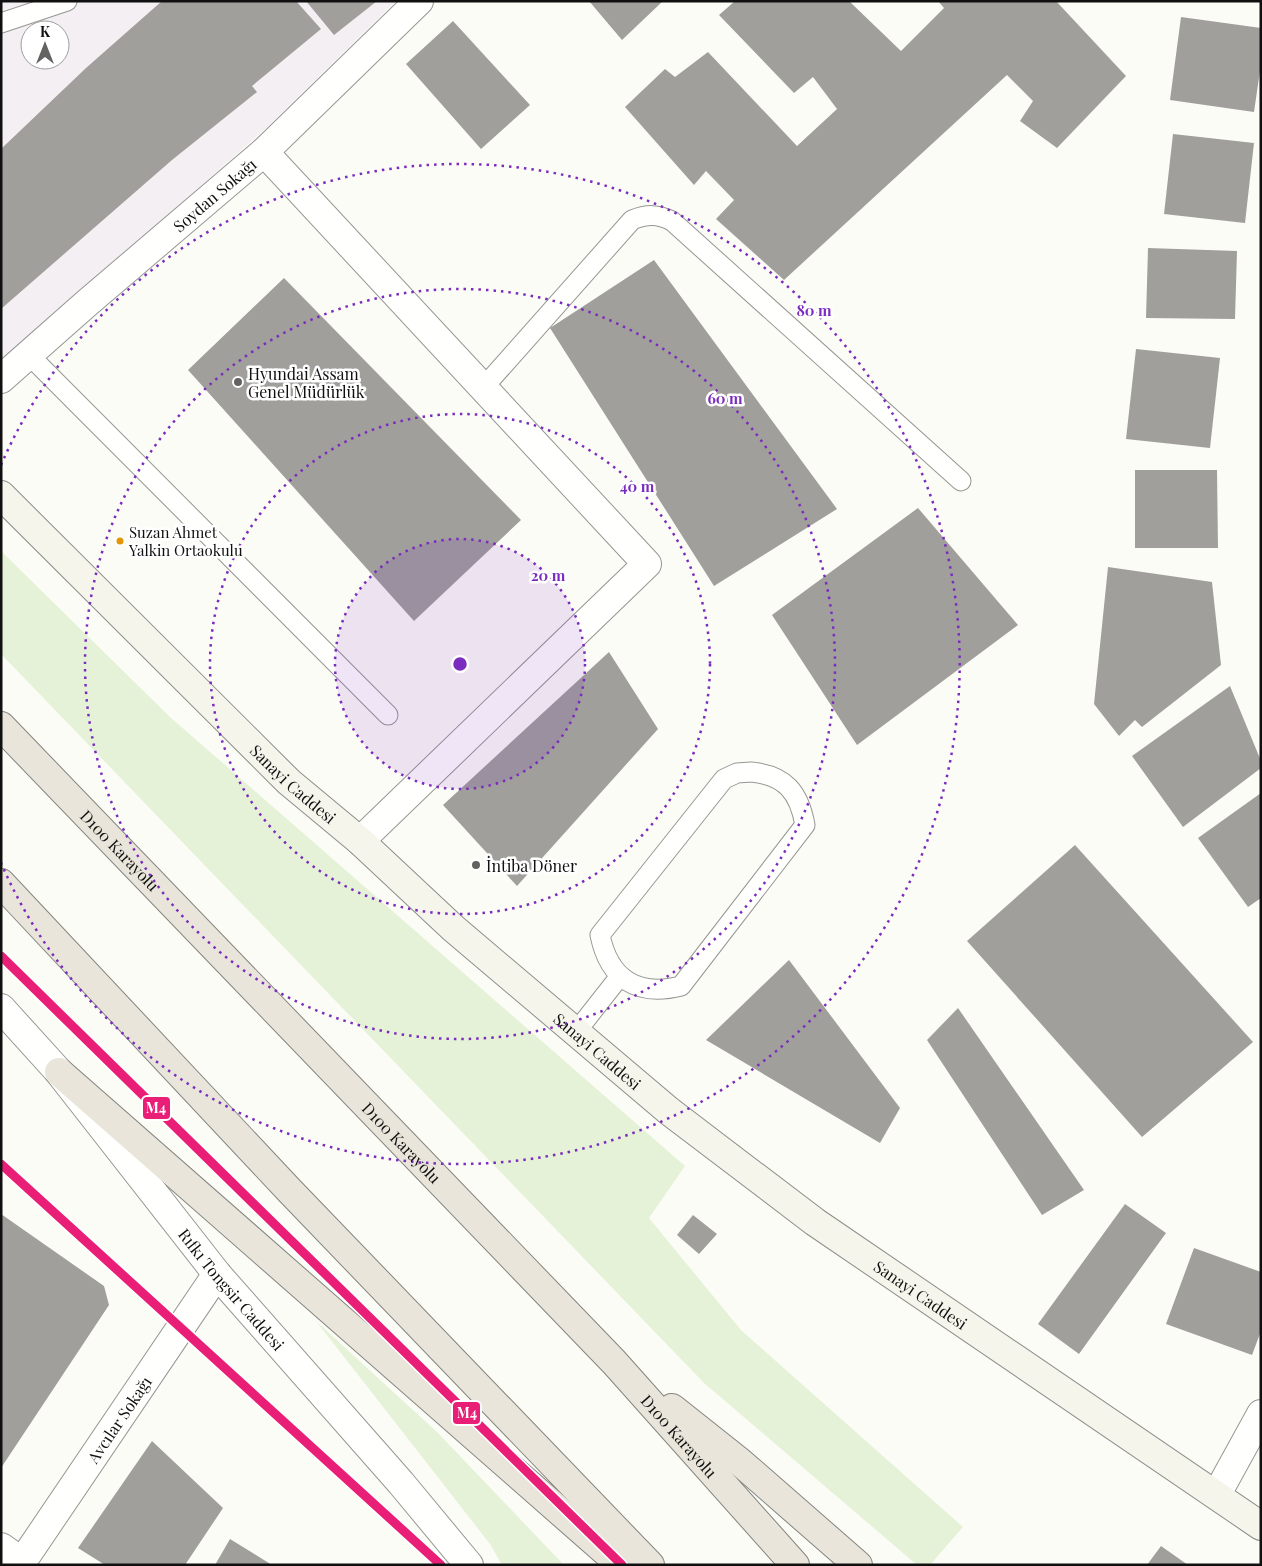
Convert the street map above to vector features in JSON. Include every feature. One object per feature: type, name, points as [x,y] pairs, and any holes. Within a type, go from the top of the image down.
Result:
[{"type":"highway","name":"D100 Karayolu","points":[[1,726],[614,1362],[795,1565]]},
{"type":"highway","points":[[1,883],[296,1197],[650,1565]]},
{"type":"highway","points":[[59,1072],[621,1565]]},
{"type":"highway","points":[[614,1362],[740,1462],[858,1565]]},
{"type":"main road","name":"Sanayi Caddesi","points":[[1,495],[289,782],[360,841],[453,928],[669,1110],[816,1222],[1217,1494],[1261,1526]]},
{"type":"street","name":"Soydan Sokağı","points":[[1,379],[264,152],[419,1]]},
{"type":"street","points":[[264,152],[646,564],[360,841]]},
{"type":"street","name":"Rıfkı Tongsir Caddesi","points":[[1,1008],[59,1072],[217,1274],[401,1482],[469,1565]]},
{"type":"street","name":"Avcılar Sokağı","points":[[15,1558],[217,1274]]},
{"type":"street","points":[[1217,1494],[1261,1414]]},
{"type":"lane","points":[[10,14],[67,1]]},
{"type":"lane","points":[[483,388],[632,220],[650,214],[661,216],[672,221],[961,481]]},
{"type":"lane","points":[[29,355],[388,715]]},
{"type":"lane","points":[[737,773],[766,773],[779,779],[793,791],[802,806],[805,824],[681,986],[666,990],[649,990],[633,984],[620,976],[606,957],[600,935],[724,779],[737,773]]},
{"type":"lane","points":[[576,1032],[620,976]]},
{"type":"shaded area","points":[[1,1],[396,1],[264,130],[1,362]]},
{"type":"green space","points":[[1,551],[170,717],[685,1166],[649,1218],[741,1330],[963,1527],[930,1565],[917,1565],[704,1383],[1,654]]},
{"type":"green space","points":[[316,1321],[438,1433],[564,1565],[502,1565],[490,1544]]},
{"type":"building","points":[[162,1],[296,1],[321,29],[252,86],[257,92],[172,160],[1,309],[1,149],[86,68]]},
{"type":"building","points":[[306,1],[377,1],[334,35]]},
{"type":"building","points":[[589,1],[663,1],[622,40]]},
{"type":"building","points":[[735,1],[849,1],[901,51],[944,8],[938,1],[1056,1],[1126,76],[1057,148],[1020,121],[1033,101],[1007,75],[784,280],[716,219],[734,200],[706,171],[694,185],[625,107],[665,69],[675,77],[708,52],[797,146],[837,109],[813,77],[794,93],[719,15]]},
{"type":"building","points":[[1181,17],[1261,28],[1261,64],[1254,112],[1170,100]]},
{"type":"building","points":[[453,21],[530,105],[481,149],[406,64]]},
{"type":"building","points":[[1173,134],[1254,143],[1245,223],[1164,214]]},
{"type":"building","points":[[1148,248],[1237,251],[1235,319],[1146,318]]},
{"type":"building","points":[[654,260],[837,509],[714,586],[550,328]]},
{"type":"building","points":[[284,278],[521,520],[414,621],[188,370]]},
{"type":"building","points":[[1136,349],[1220,358],[1210,448],[1126,439]]},
{"type":"building","points":[[1135,470],[1217,470],[1218,548],[1135,548]]},
{"type":"building","points":[[918,508],[1018,625],[857,745],[772,615]]},
{"type":"building","points":[[1108,567],[1212,582],[1221,665],[1142,727],[1135,720],[1119,736],[1094,704]]},
{"type":"building","points":[[609,652],[658,729],[517,886],[443,805]]},
{"type":"building","points":[[1230,686],[1261,761],[1261,768],[1183,827],[1132,756]]},
{"type":"building","points":[[1261,793],[1261,898],[1248,907],[1198,838]]},
{"type":"building","points":[[1075,845],[1253,1042],[1142,1137],[967,941]]},
{"type":"building","points":[[789,960],[900,1108],[880,1143],[706,1040]]},
{"type":"building","points":[[958,1008],[1084,1190],[1042,1215],[927,1040]]},
{"type":"building","points":[[1125,1204],[1166,1233],[1079,1354],[1038,1324]]},
{"type":"building","points":[[1,1214],[104,1286],[109,1305],[1,1468]]},
{"type":"building","points":[[693,1215],[717,1234],[699,1254],[677,1235]]},
{"type":"building","points":[[1194,1248],[1261,1272],[1261,1331],[1252,1355],[1166,1324]]},
{"type":"building","points":[[152,1441],[223,1508],[185,1565],[105,1565],[78,1548]]},
{"type":"building","points":[[230,1539],[272,1565],[215,1565]]},
{"type":"building","points":[[1161,1546],[1188,1565],[1147,1565]]},
{"type":"transit line","name":"M4","points":[[1,956],[622,1565]]},
{"type":"transit line","name":"M4","points":[[1,1164],[441,1565]]},
{"type":"place","name":"Hyundai Assam Genel Müdürlük","points":[[238,382]]},
{"type":"place","name":"Suzan Ahmet Yalkin Ortaokulu","points":[[120,541]]},
{"type":"place","name":"İntiba Döner","points":[[476,865]]}]
